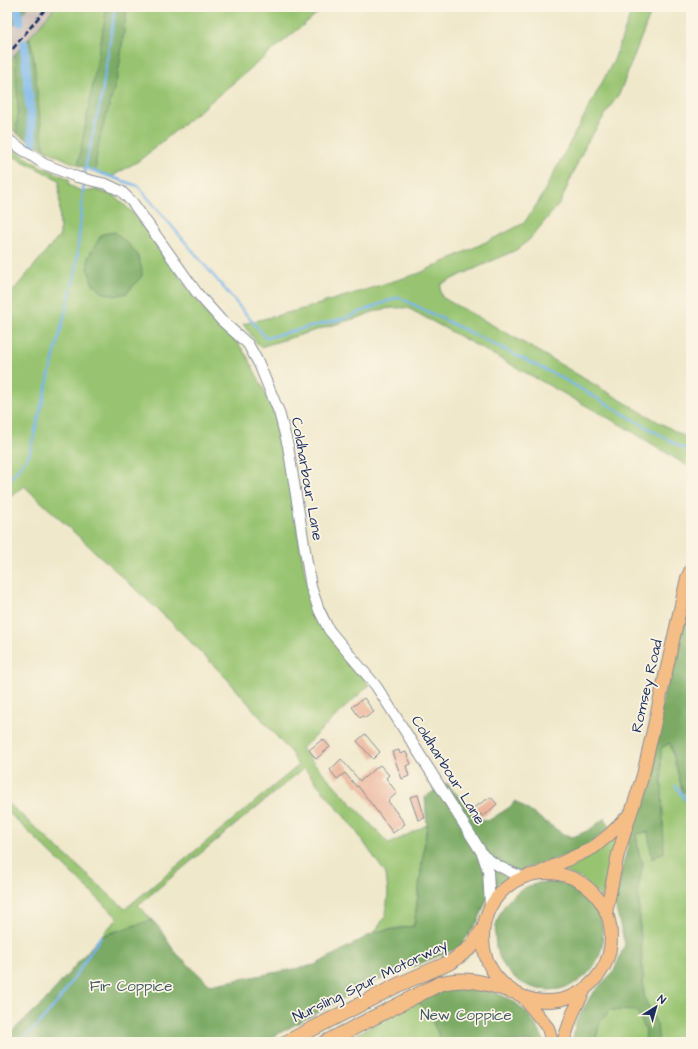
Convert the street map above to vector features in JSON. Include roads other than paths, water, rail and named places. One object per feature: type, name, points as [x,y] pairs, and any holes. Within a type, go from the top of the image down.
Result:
[{"type":"highway","name":"Nursling Spur Motorway","points":[[287,1042],[400,984],[460,957],[471,948],[482,931]]},
{"type":"highway","points":[[326,1042],[439,984],[449,981],[475,980],[517,994]]},
{"type":"main road","name":"Romsey Road","points":[[606,913],[618,854],[643,775],[691,569]]},
{"type":"main road","name":"Romsey Road","points":[[538,874],[593,848],[609,835],[633,810]]},
{"type":"main road","points":[[538,874],[562,875],[579,882],[593,893],[606,913],[611,934],[609,955],[600,974],[585,989],[574,996],[555,1001],[536,1001],[517,994],[502,984],[488,965],[484,954],[482,931],[490,906],[504,889],[524,877],[538,874]]},
{"type":"main road","points":[[563,1042],[572,1012],[585,989]]},
{"type":"main road","points":[[517,994],[548,1028],[552,1042]]},
{"type":"street","name":"Coldharbour Lane","points":[[7,139],[44,164],[78,178],[111,186],[121,191],[133,202],[196,293],[221,320],[248,344],[259,364],[279,412],[288,446],[311,587],[319,610],[330,630],[376,686],[482,853],[494,865],[524,877]]},
{"type":"street","name":"Coldharbour Lane","points":[[482,853],[488,871],[490,906]]},
{"type":"waterway","points":[[17,7],[20,22]]},
{"type":"waterway","points":[[85,168],[101,100],[115,7]]},
{"type":"waterway","points":[[24,44],[33,144]]},
{"type":"waterway","points":[[84,176],[85,168],[138,186],[266,338],[345,318],[398,297],[562,378],[691,453]]},
{"type":"waterway","points":[[7,483],[29,455],[76,270],[84,181]]},
{"type":"waterway","points":[[676,786],[691,808]]},
{"type":"waterway","points":[[18,1042],[43,1020],[54,1007],[74,979],[101,936]]},
{"type":"railway","points":[[7,56],[47,7]]},
{"type":"park label","name":"Fir Coppice","points":[[131,986]]},
{"type":"park label","name":"New Coppice","points":[[466,1015]]}]
